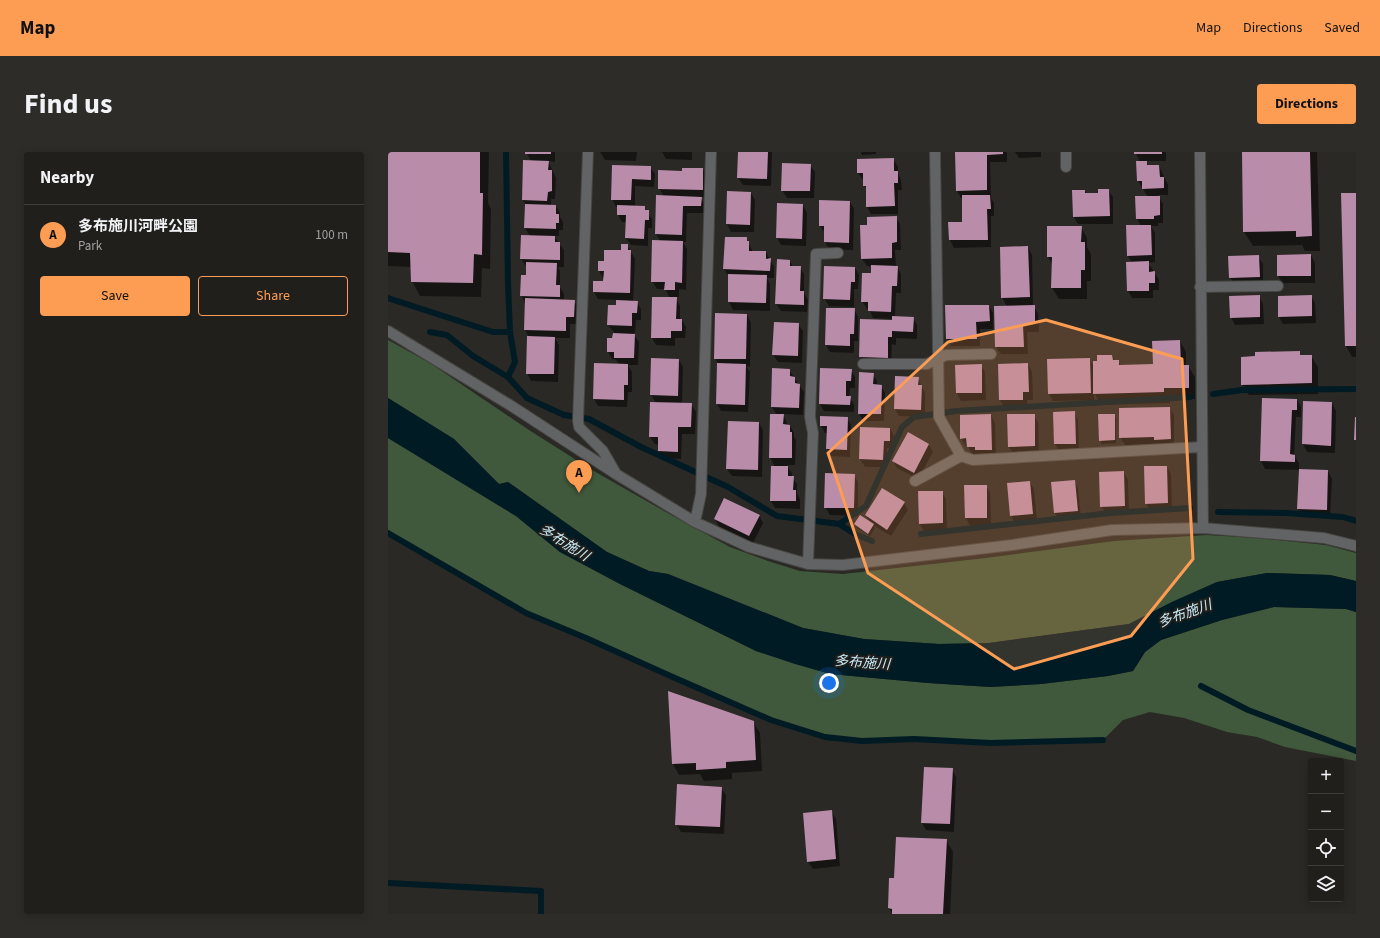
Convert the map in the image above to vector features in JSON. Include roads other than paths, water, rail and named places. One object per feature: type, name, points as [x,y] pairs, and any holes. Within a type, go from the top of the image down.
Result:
[{"type":"street","points":[[588,152],[578,417],[579,427],[603,451],[616,474]]},
{"type":"street","points":[[695,522],[701,494],[712,152]]},
{"type":"street","points":[[935,152],[938,406],[939,417],[961,456],[973,460],[1201,447]]},
{"type":"street","points":[[1066,152],[1066,167]]},
{"type":"street","points":[[1200,152],[1201,447],[1203,528]]},
{"type":"street","points":[[808,564],[813,433],[810,417],[816,254],[838,253]]},
{"type":"street","points":[[1200,287],[1278,286]]},
{"type":"street","points":[[388,330],[695,522],[749,547],[808,564],[842,565],[1012,545],[1112,530],[1203,528],[1324,538],[1356,546]]},
{"type":"street","points":[[864,364],[927,364],[946,355],[991,354]]},
{"type":"street","points":[[915,482],[961,456]]},
{"type":"water","name":"多布施川","points":[[388,398],[454,439],[499,484],[508,482],[607,552],[649,571],[668,574],[803,628],[864,639],[939,644],[989,643],[1129,624],[1172,602],[1217,582],[1267,573],[1330,575],[1356,581],[1356,612],[1346,609],[1274,607],[1222,620],[1161,640],[1145,652],[1133,671],[1108,676],[1041,684],[991,687],[830,674],[756,651],[620,584],[560,552],[516,516],[388,438]]},
{"type":"waterway","points":[[388,298],[493,332],[510,332],[506,152]]},
{"type":"waterway","points":[[430,332],[447,335],[473,356],[508,377],[527,398],[564,415],[589,419],[641,447],[728,487],[777,516],[839,524],[855,534],[872,541]]},
{"type":"waterway","points":[[508,377],[515,362],[510,332]]},
{"type":"waterway","points":[[1213,394],[1242,390],[1356,389]]},
{"type":"waterway","points":[[839,524],[866,506],[902,427],[914,417],[956,411],[1190,397]]},
{"type":"waterway","points":[[921,534],[1111,513],[1190,508]]},
{"type":"waterway","points":[[1218,512],[1286,513],[1343,517],[1356,521]]},
{"type":"waterway","points":[[388,533],[526,613],[771,720],[825,737],[862,741],[914,739],[991,743],[1103,740]]},
{"type":"waterway","points":[[1201,686],[1248,710],[1356,751]]},
{"type":"waterway","points":[[388,883],[541,891],[541,914]]},
{"type":"place","name":"多布施川河畔公園","points":[[579,493]]}]
